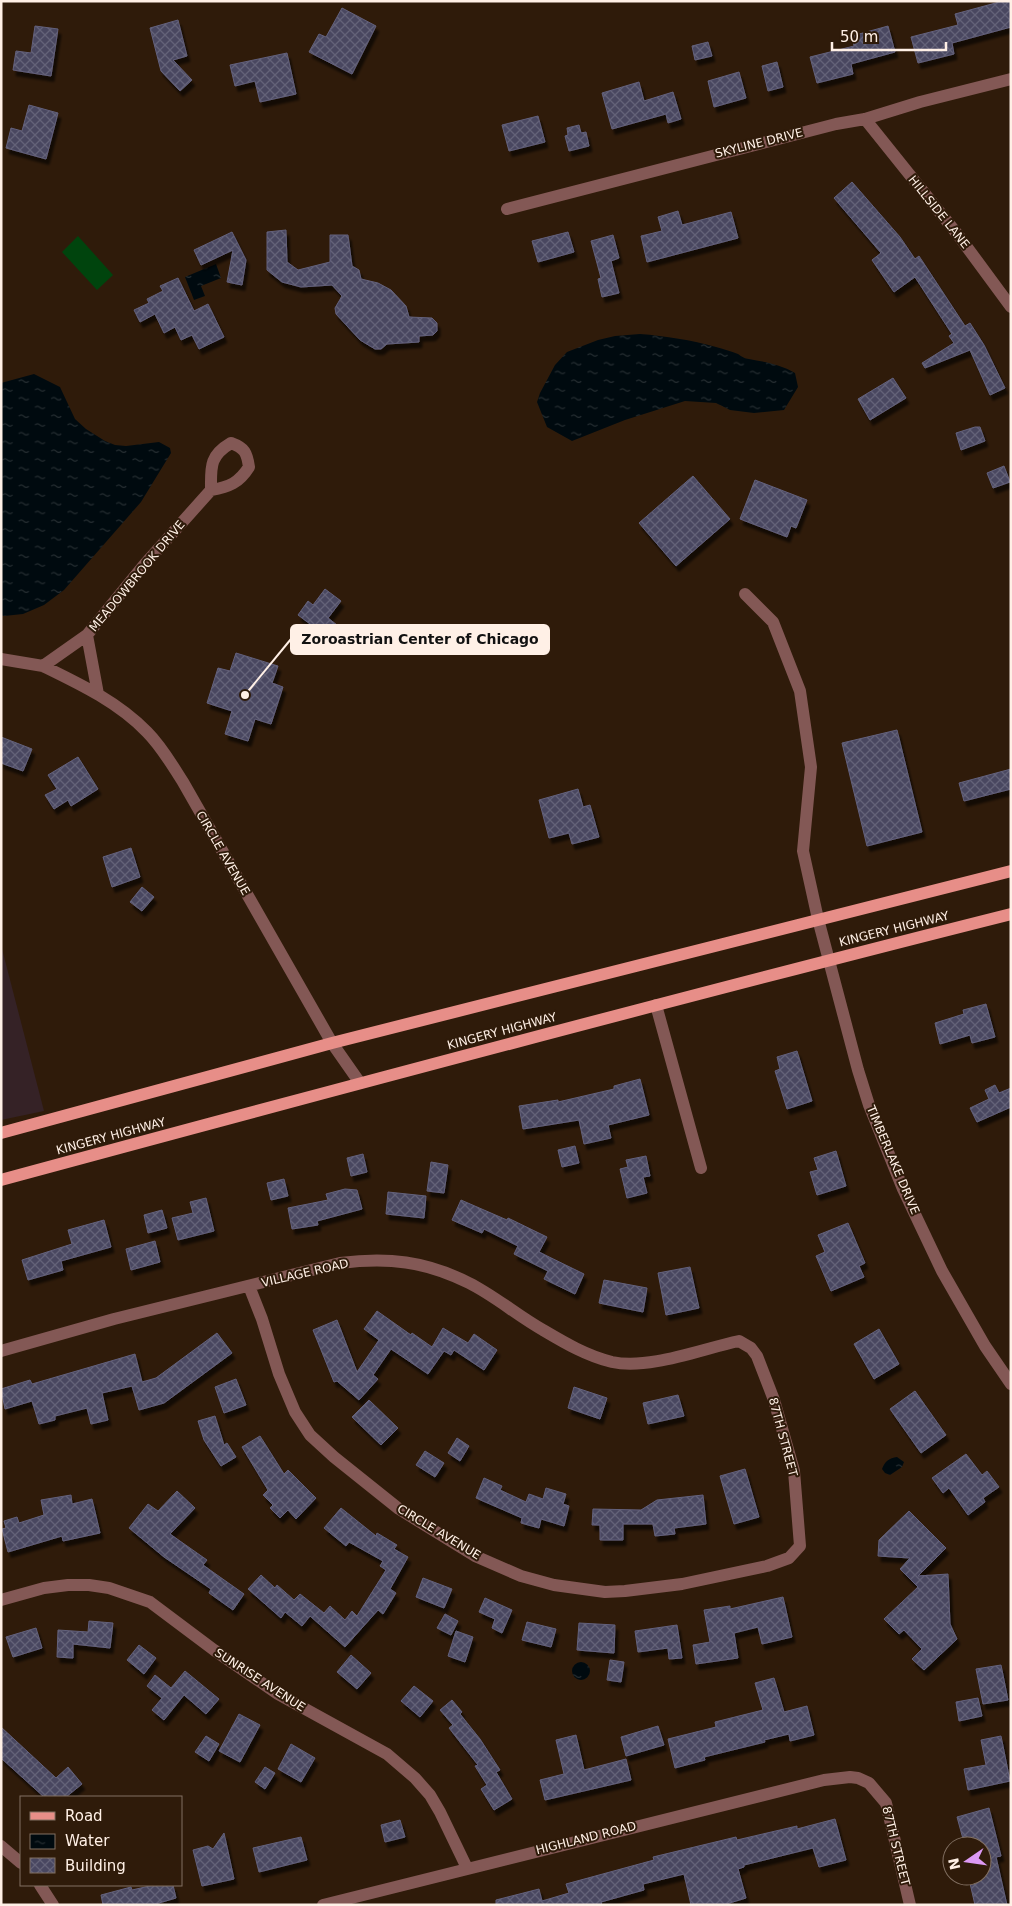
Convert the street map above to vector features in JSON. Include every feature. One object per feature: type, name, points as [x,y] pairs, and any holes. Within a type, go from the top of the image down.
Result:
[{"type":"main road","points":[[1,1133],[332,1043],[1011,871]]},
{"type":"main road","name":"KINGERY HIGHWAY","points":[[1,1180],[656,1005],[1011,914]]},
{"type":"street","name":"SKYLINE DRIVE","points":[[506,209],[836,124],[865,119],[920,102],[1011,79]]},
{"type":"street","name":"HILLSIDE LANE","points":[[865,119],[958,235],[1011,307]]},
{"type":"street","name":"MEADOWBROOK DRIVE","points":[[43,666],[87,635],[144,565],[211,490]]},
{"type":"street","name":"TIMBERLAKE DRIVE","points":[[745,594],[773,622],[800,690],[811,767],[803,850],[818,919],[864,1088],[903,1189],[942,1271],[985,1346],[1011,1384]]},
{"type":"street","points":[[87,635],[98,694]]},
{"type":"street","points":[[1,659],[43,666]]},
{"type":"street","name":"CIRCLE AVENUE","points":[[43,666],[98,694],[132,718],[144,729],[172,764],[332,1043],[360,1083]]},
{"type":"street","points":[[656,1005],[701,1168]]},
{"type":"street","name":"VILLAGE ROAD","points":[[1,1351],[114,1319],[340,1263],[372,1260],[415,1262],[435,1268],[470,1284],[566,1344],[612,1362],[646,1363],[739,1341]]},
{"type":"street","name":"CIRCLE AVENUE","points":[[249,1286],[262,1319],[282,1383],[295,1412],[310,1434],[334,1457],[398,1509],[475,1556],[521,1576],[554,1585],[605,1592],[625,1592],[682,1584],[767,1566],[788,1558],[800,1546]]},
{"type":"street","name":"87TH STREET","points":[[739,1341],[750,1348],[757,1356],[774,1400],[794,1471],[800,1546]]},
{"type":"street","name":"SUNRISE AVENUE","points":[[1,1600],[44,1588],[89,1585],[109,1588],[150,1602],[214,1650],[278,1694],[387,1754],[416,1778],[430,1795],[440,1812],[466,1868]]},
{"type":"street","name":"87TH STREET","points":[[850,1777],[869,1783],[886,1803],[910,1905]]},
{"type":"street","name":"HIGHLAND ROAD","points":[[323,1905],[824,1780],[850,1777]]},
{"type":"street","points":[[1,1846],[20,1862]]},
{"type":"street","points":[[41,1886],[53,1905]]},
{"type":"shaded area","points":[[1,945],[44,1111],[1,1120]]},
{"type":"green space","points":[[78,236],[113,275],[97,290],[62,252]]},
{"type":"water","points":[[216,264],[221,278],[201,286],[205,296],[194,300],[185,277]]},
{"type":"water","points":[[640,334],[697,342],[730,351],[746,358],[778,365],[795,373],[798,387],[784,410],[754,413],[730,410],[716,403],[685,401],[625,420],[572,441],[547,427],[537,402],[555,365],[567,352],[598,340],[615,336]]},
{"type":"water","points":[[34,374],[60,387],[75,419],[86,429],[105,441],[115,445],[126,446],[159,442],[170,448],[171,453],[141,502],[64,590],[44,605],[23,614],[4,616],[1,615],[1,383]]},
{"type":"water","points":[[897,1457],[904,1462],[902,1467],[890,1475],[885,1473],[882,1469],[884,1464],[890,1459]]},
{"type":"water","points":[[581,1662],[587,1665],[590,1671],[587,1677],[581,1680],[575,1677],[572,1671],[575,1665]]},
{"type":"building","points":[[1003,1],[1011,1],[1011,27],[952,43],[954,54],[918,63],[911,37],[958,25],[955,14]]},
{"type":"building","points":[[342,8],[376,26],[352,74],[309,52],[319,34],[326,37]]},
{"type":"building","points":[[178,20],[187,56],[173,60],[192,80],[180,91],[161,71],[150,28]]},
{"type":"building","points":[[35,26],[58,29],[51,76],[13,70],[16,51],[31,53]]},
{"type":"building","points":[[888,26],[895,52],[851,64],[853,74],[817,83],[810,57],[854,46],[852,36]]},
{"type":"building","points":[[708,42],[712,56],[695,60],[692,46]]},
{"type":"building","points":[[287,53],[296,94],[260,102],[255,81],[235,86],[230,65]]},
{"type":"building","points":[[777,62],[783,87],[768,91],[762,66]]},
{"type":"building","points":[[739,72],[746,98],[714,107],[708,81]]},
{"type":"building","points":[[639,82],[644,101],[673,92],[681,119],[668,123],[666,114],[612,129],[602,93]]},
{"type":"building","points":[[29,105],[58,113],[46,159],[6,148],[11,128],[22,131]]},
{"type":"building","points":[[538,116],[545,142],[509,151],[502,125]]},
{"type":"building","points":[[579,125],[581,133],[586,132],[589,146],[569,151],[565,136],[568,135],[567,128]]},
{"type":"building","points":[[852,182],[900,237],[915,259],[919,256],[965,326],[970,323],[984,345],[1005,388],[990,395],[970,350],[925,368],[922,363],[954,343],[949,336],[952,334],[915,277],[894,292],[872,260],[881,253],[834,198]]},
{"type":"building","points":[[678,211],[682,225],[731,212],[738,238],[647,262],[641,236],[662,231],[658,217]]},
{"type":"building","points":[[286,230],[287,262],[298,270],[330,262],[330,235],[348,235],[352,266],[359,270],[361,279],[378,283],[391,290],[406,306],[409,317],[432,318],[437,323],[437,331],[433,335],[419,336],[419,342],[387,344],[381,349],[375,349],[360,340],[336,314],[335,308],[342,296],[332,285],[301,287],[282,282],[267,270],[267,232]]},
{"type":"building","points":[[232,232],[246,260],[242,285],[227,282],[233,250],[201,265],[194,250]]},
{"type":"building","points":[[568,232],[574,252],[538,262],[532,241]]},
{"type":"building","points":[[613,235],[619,258],[611,261],[619,293],[602,297],[598,279],[601,278],[591,241]]},
{"type":"building","points":[[178,278],[194,311],[208,304],[224,337],[199,349],[192,335],[181,340],[175,327],[164,333],[155,314],[140,322],[134,310],[149,303],[147,299],[163,291],[160,286]]},
{"type":"building","points":[[893,378],[906,398],[870,420],[858,399]]},
{"type":"building","points":[[980,427],[985,441],[961,450],[956,433]]},
{"type":"building","points":[[1004,466],[1010,482],[993,488],[987,473]]},
{"type":"building","points":[[693,476],[730,519],[676,566],[639,523]]},
{"type":"building","points":[[755,480],[807,500],[796,528],[791,526],[787,537],[740,519]]},
{"type":"building","points":[[325,589],[341,601],[328,618],[346,632],[337,644],[298,615],[308,601],[313,605]]},
{"type":"building","points":[[236,653],[278,666],[272,683],[283,687],[271,724],[255,719],[248,741],[225,734],[232,711],[207,703],[218,668],[230,671]]},
{"type":"building","points":[[897,730],[922,832],[867,846],[842,743]]},
{"type":"building","points":[[1,737],[32,749],[23,771],[1,763]]},
{"type":"building","points":[[78,757],[98,789],[71,806],[68,800],[54,809],[45,795],[57,789],[48,775]]},
{"type":"building","points":[[1011,769],[1011,789],[964,801],[959,783]]},
{"type":"building","points":[[578,789],[583,807],[590,805],[599,837],[572,844],[569,833],[549,838],[539,800]]},
{"type":"building","points":[[131,848],[140,877],[112,887],[103,857]]},
{"type":"building","points":[[142,887],[154,897],[142,911],[130,902]]},
{"type":"building","points":[[986,1004],[995,1037],[972,1043],[970,1035],[940,1044],[935,1023],[964,1014],[963,1010]]},
{"type":"building","points":[[797,1051],[812,1101],[787,1109],[775,1071],[780,1069],[777,1057]]},
{"type":"building","points":[[640,1079],[649,1115],[608,1125],[611,1138],[584,1144],[579,1120],[523,1129],[519,1106],[558,1100],[558,1102],[614,1089],[614,1086]]},
{"type":"building","points":[[995,1085],[999,1093],[1011,1088],[1011,1107],[977,1122],[970,1108],[989,1099],[985,1090]]},
{"type":"building","points":[[575,1146],[579,1163],[562,1167],[558,1150]]},
{"type":"building","points":[[836,1151],[846,1186],[817,1195],[810,1172],[818,1170],[814,1158]]},
{"type":"building","points":[[363,1154],[367,1172],[351,1176],[347,1158]]},
{"type":"building","points":[[646,1156],[650,1176],[643,1177],[647,1193],[627,1198],[620,1169],[628,1167],[626,1160]]},
{"type":"building","points":[[431,1162],[448,1165],[444,1193],[427,1191]]},
{"type":"building","points":[[284,1179],[288,1196],[271,1200],[267,1183]]},
{"type":"building","points":[[345,1189],[357,1190],[362,1209],[317,1221],[318,1225],[292,1229],[288,1208],[328,1200],[326,1194]]},
{"type":"building","points":[[388,1192],[426,1196],[424,1218],[386,1214]]},
{"type":"building","points":[[206,1198],[214,1231],[178,1240],[172,1218],[193,1213],[190,1202]]},
{"type":"building","points":[[461,1200],[507,1220],[508,1218],[547,1237],[539,1252],[584,1274],[575,1294],[544,1279],[548,1271],[514,1254],[518,1246],[484,1229],[482,1233],[452,1220]]},
{"type":"building","points":[[162,1210],[167,1228],[148,1233],[144,1215]]},
{"type":"building","points":[[104,1220],[111,1247],[61,1261],[63,1270],[28,1280],[22,1260],[72,1244],[68,1230]]},
{"type":"building","points":[[848,1223],[865,1263],[859,1266],[864,1277],[831,1291],[816,1256],[825,1252],[818,1235]]},
{"type":"building","points":[[155,1241],[160,1262],[131,1270],[126,1249]]},
{"type":"building","points":[[690,1267],[699,1308],[666,1315],[658,1273]]},
{"type":"building","points":[[604,1280],[647,1288],[643,1312],[599,1303]]},
{"type":"building","points":[[377,1311],[432,1347],[443,1328],[468,1343],[474,1334],[497,1350],[484,1370],[454,1350],[451,1355],[444,1351],[428,1374],[391,1349],[373,1375],[378,1379],[359,1400],[337,1381],[334,1382],[313,1330],[337,1320],[357,1372],[379,1340],[364,1329]]},
{"type":"building","points":[[879,1329],[899,1364],[874,1379],[854,1344]]},
{"type":"building","points":[[217,1333],[232,1353],[164,1403],[139,1410],[132,1386],[102,1393],[108,1420],[91,1424],[87,1408],[55,1416],[55,1420],[39,1424],[32,1401],[5,1409],[1,1389],[30,1380],[32,1384],[135,1354],[142,1382],[156,1378]]},
{"type":"building","points":[[236,1379],[246,1405],[224,1413],[215,1387]]},
{"type":"building","points":[[574,1387],[607,1398],[600,1419],[568,1408]]},
{"type":"building","points":[[915,1391],[946,1435],[921,1453],[890,1409]]},
{"type":"building","points":[[678,1395],[684,1416],[648,1424],[643,1403]]},
{"type":"building","points":[[369,1400],[398,1428],[381,1445],[352,1417]]},
{"type":"building","points":[[215,1416],[224,1445],[227,1443],[236,1457],[221,1466],[204,1440],[198,1421]]},
{"type":"building","points":[[260,1436],[284,1474],[288,1470],[316,1498],[296,1519],[288,1510],[280,1518],[270,1508],[273,1505],[263,1495],[268,1490],[242,1447]]},
{"type":"building","points":[[457,1438],[469,1446],[460,1461],[448,1453]]},
{"type":"building","points":[[425,1451],[444,1463],[435,1477],[416,1465]]},
{"type":"building","points":[[966,1454],[982,1475],[987,1471],[999,1487],[983,1498],[985,1502],[968,1515],[949,1488],[943,1493],[932,1478]]},
{"type":"building","points":[[745,1469],[759,1517],[734,1524],[720,1476]]},
{"type":"building","points":[[484,1478],[502,1486],[500,1490],[526,1502],[529,1494],[543,1499],[546,1488],[566,1494],[563,1504],[569,1506],[564,1526],[541,1519],[539,1528],[521,1523],[522,1518],[476,1498]]},
{"type":"building","points":[[177,1491],[195,1508],[170,1534],[207,1560],[203,1565],[244,1594],[233,1610],[209,1593],[211,1589],[164,1557],[129,1528],[148,1504],[158,1511]]},
{"type":"building","points":[[71,1495],[72,1504],[92,1499],[100,1533],[63,1541],[62,1536],[8,1552],[2,1529],[6,1528],[4,1521],[17,1517],[19,1523],[44,1515],[41,1500]]},
{"type":"building","points":[[703,1495],[706,1524],[674,1528],[675,1534],[655,1536],[653,1524],[623,1524],[623,1540],[600,1540],[600,1525],[592,1525],[593,1509],[641,1510],[657,1500]]},
{"type":"building","points":[[341,1508],[376,1536],[377,1533],[397,1545],[394,1549],[408,1557],[390,1589],[396,1593],[383,1614],[378,1610],[345,1647],[310,1616],[302,1626],[285,1612],[281,1618],[248,1589],[261,1575],[275,1588],[277,1585],[294,1600],[300,1594],[324,1613],[330,1606],[345,1620],[352,1611],[357,1616],[386,1570],[380,1566],[383,1561],[349,1542],[346,1546],[324,1528]]},
{"type":"building","points":[[909,1511],[946,1548],[918,1576],[948,1574],[950,1624],[957,1639],[924,1670],[912,1659],[922,1649],[904,1630],[899,1634],[884,1619],[918,1587],[900,1569],[910,1558],[878,1556],[879,1540]]},
{"type":"building","points":[[423,1578],[452,1589],[444,1608],[416,1597]]},
{"type":"building","points":[[783,1597],[792,1637],[762,1644],[758,1627],[734,1633],[738,1658],[696,1664],[693,1645],[710,1642],[704,1610],[730,1606],[730,1609]]},
{"type":"building","points":[[485,1598],[512,1610],[502,1633],[492,1628],[495,1619],[479,1612]]},
{"type":"building","points":[[445,1614],[458,1621],[451,1635],[437,1628]]},
{"type":"building","points":[[89,1621],[113,1623],[110,1648],[73,1644],[73,1658],[57,1657],[58,1630],[88,1632]]},
{"type":"building","points":[[527,1622],[556,1629],[551,1647],[522,1640]]},
{"type":"building","points":[[579,1623],[615,1625],[614,1653],[577,1650]]},
{"type":"building","points":[[677,1625],[682,1658],[669,1659],[668,1648],[638,1652],[635,1631]]},
{"type":"building","points":[[36,1628],[42,1648],[13,1657],[6,1637]]},
{"type":"building","points":[[456,1631],[473,1637],[465,1662],[448,1656]]},
{"type":"building","points":[[139,1645],[156,1658],[144,1674],[127,1660]]},
{"type":"building","points":[[351,1655],[371,1673],[357,1689],[337,1672]]},
{"type":"building","points":[[610,1660],[624,1662],[621,1682],[607,1680]]},
{"type":"building","points":[[1001,1665],[1008,1700],[983,1704],[976,1669]]},
{"type":"building","points":[[185,1671],[219,1699],[206,1714],[184,1695],[164,1720],[152,1710],[162,1698],[147,1686],[155,1675],[171,1688]]},
{"type":"building","points":[[774,1678],[784,1712],[807,1706],[814,1735],[790,1741],[789,1734],[704,1757],[705,1760],[675,1768],[668,1739],[716,1727],[715,1722],[763,1710],[755,1683]]},
{"type":"building","points":[[414,1686],[433,1701],[420,1717],[401,1701]]},
{"type":"building","points":[[978,1698],[982,1716],[959,1721],[956,1702]]},
{"type":"building","points":[[452,1700],[500,1770],[496,1772],[512,1799],[494,1810],[481,1789],[487,1785],[475,1766],[478,1765],[449,1728],[453,1725],[440,1710]]},
{"type":"building","points":[[239,1714],[260,1725],[240,1762],[219,1751]]},
{"type":"building","points":[[658,1726],[664,1745],[626,1756],[621,1737]]},
{"type":"building","points":[[1,1727],[56,1778],[68,1767],[82,1784],[67,1796],[43,1796],[1,1758]]},
{"type":"building","points":[[576,1735],[584,1770],[626,1759],[631,1780],[545,1800],[540,1780],[564,1774],[556,1740]]},
{"type":"building","points":[[206,1736],[219,1744],[209,1761],[195,1752]]},
{"type":"building","points":[[1001,1736],[1010,1781],[968,1790],[964,1769],[986,1765],[981,1740]]},
{"type":"building","points":[[291,1744],[315,1758],[301,1782],[278,1769]]},
{"type":"building","points":[[265,1767],[275,1773],[265,1789],[255,1782]]},
{"type":"building","points":[[989,1808],[1001,1856],[996,1857],[1007,1905],[975,1905],[971,1886],[992,1886],[992,1836],[962,1836],[957,1817]]},
{"type":"building","points":[[835,1819],[846,1860],[819,1867],[813,1848],[744,1865],[744,1867],[738,1869],[746,1898],[723,1905],[691,1905],[684,1874],[643,1884],[644,1890],[601,1902],[602,1905],[496,1905],[496,1900],[539,1889],[542,1901],[569,1893],[566,1884],[654,1860],[653,1857],[736,1837],[737,1840],[797,1826],[797,1829]]},
{"type":"building","points":[[400,1820],[405,1837],[385,1842],[381,1825]]},
{"type":"building","points":[[224,1833],[234,1879],[202,1886],[193,1850],[208,1846],[213,1849]]},
{"type":"building","points":[[301,1837],[307,1860],[259,1872],[253,1848]]},
{"type":"building","points":[[150,1886],[173,1886],[176,1898],[152,1905],[103,1905],[101,1895],[131,1887],[132,1890]]},
{"type":"place","name":"Zoroastrian Center of Chicago","points":[[245,695]]}]
